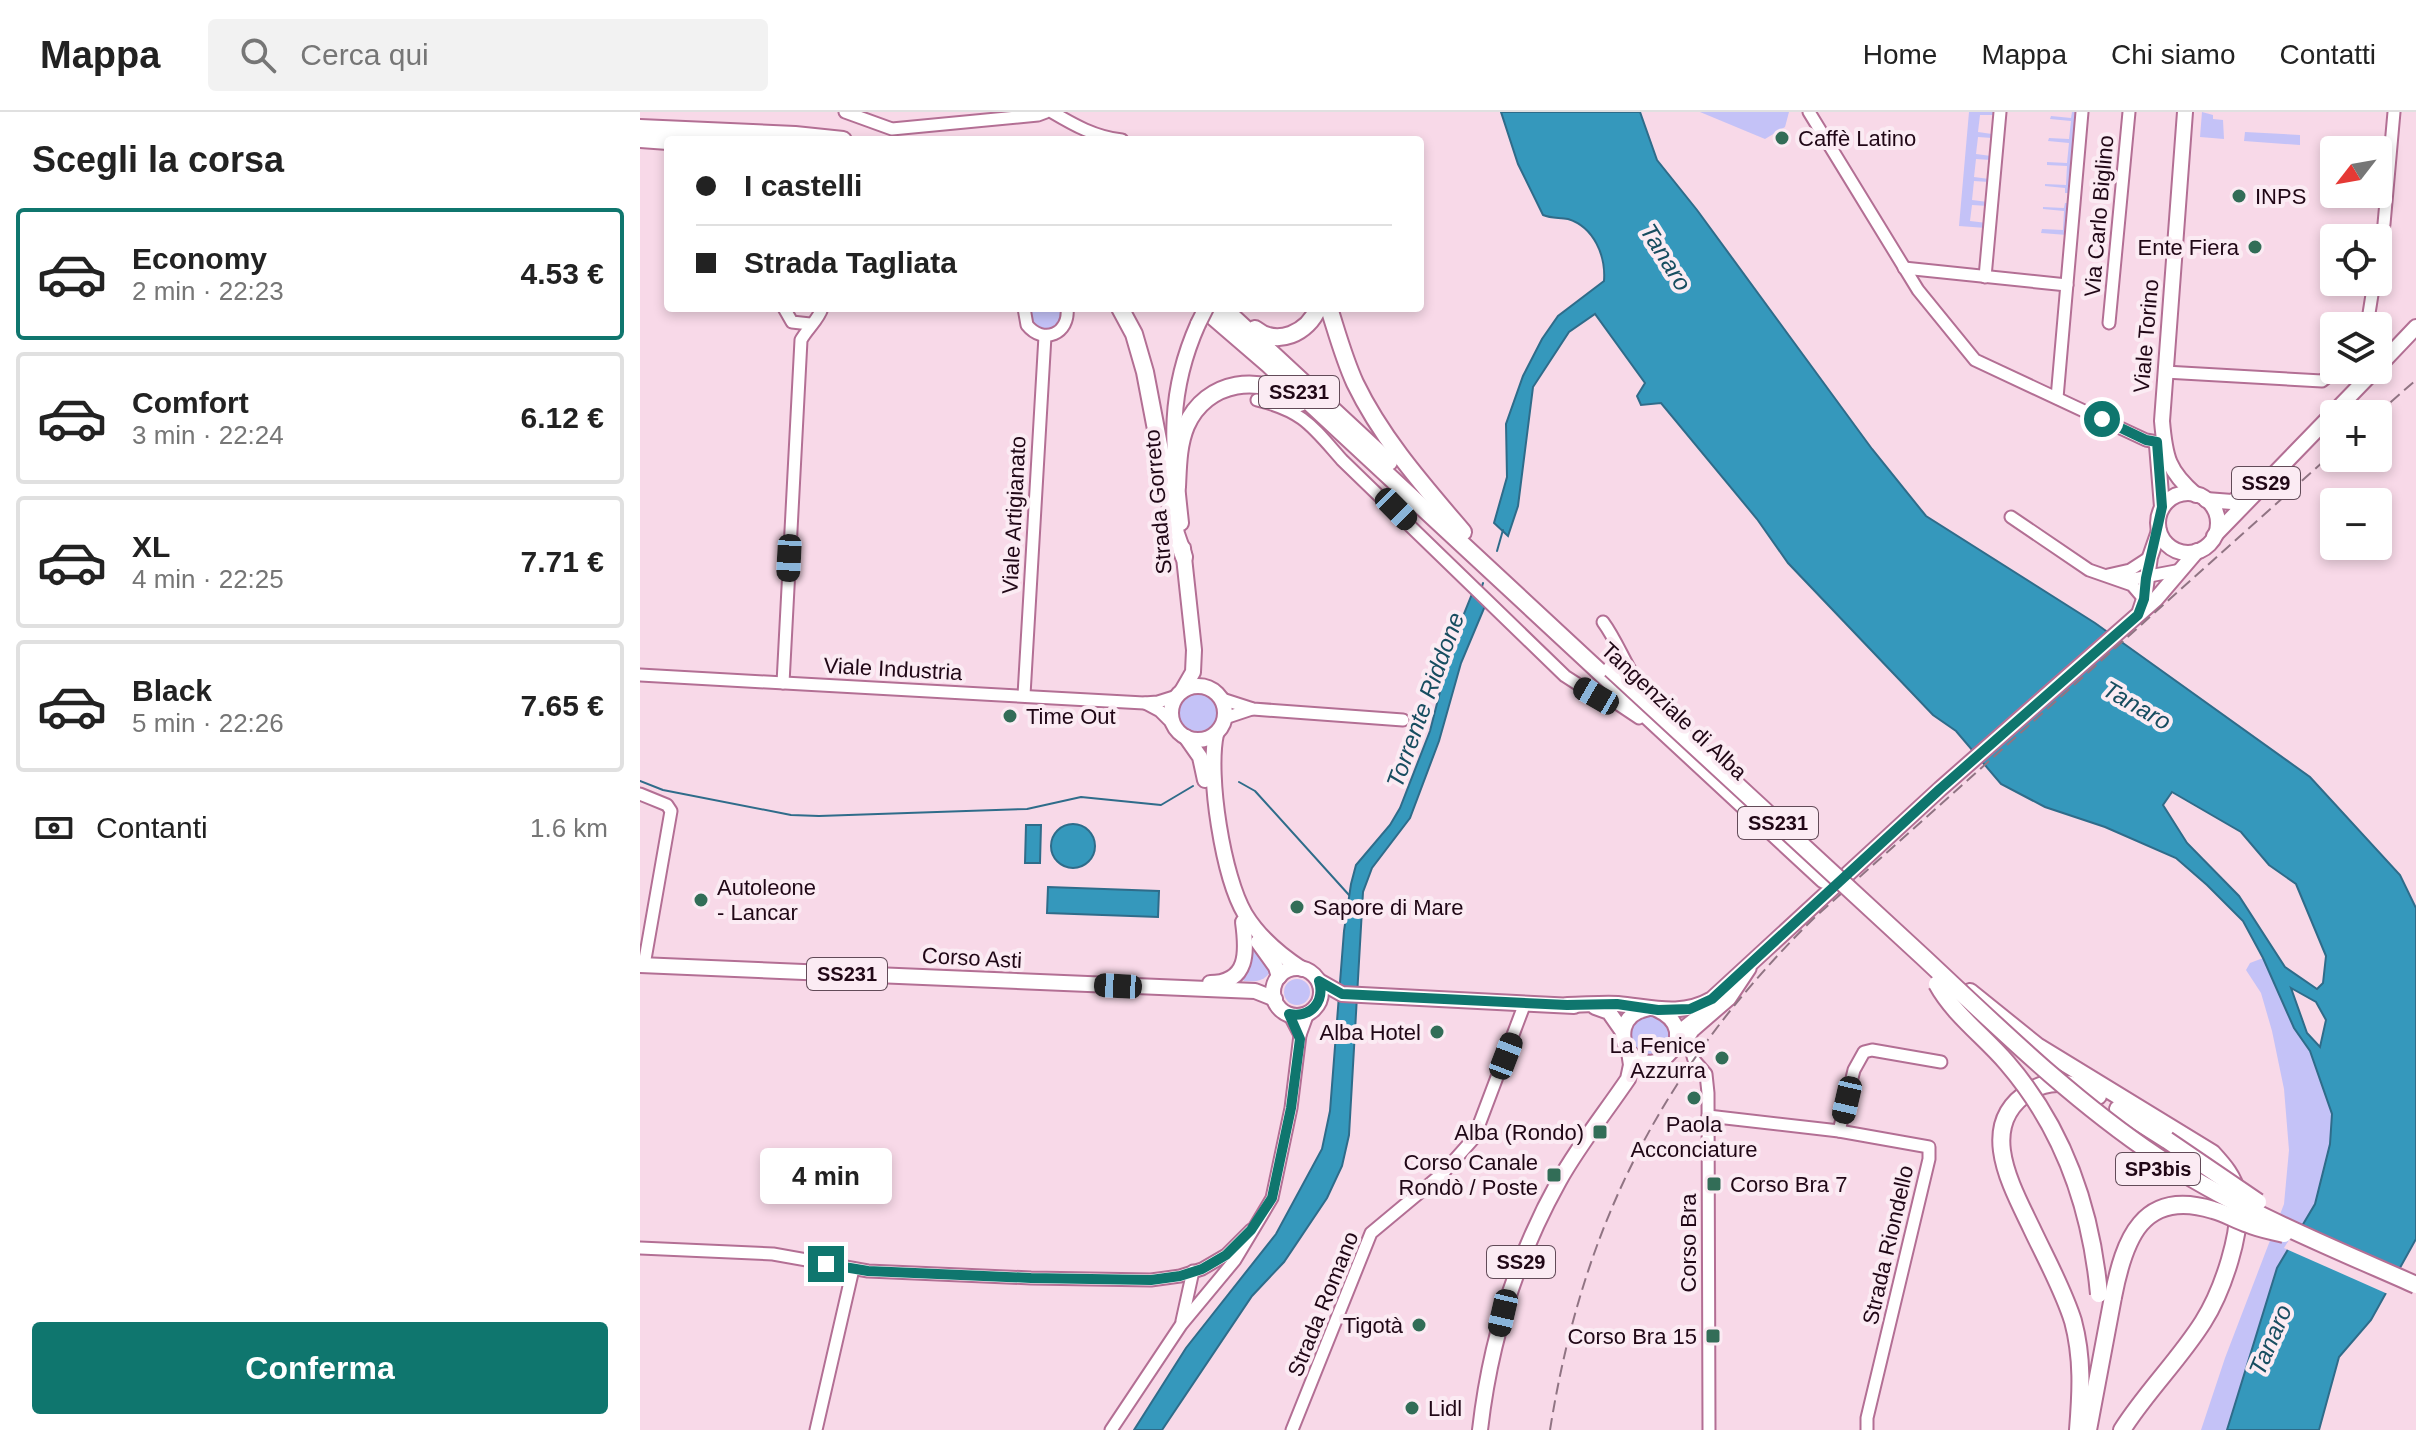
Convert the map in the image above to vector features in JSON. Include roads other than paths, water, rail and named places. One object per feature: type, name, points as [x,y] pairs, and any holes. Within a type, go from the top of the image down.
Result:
[{"type":"highway","points":[[640,128],[805,136]]},
{"type":"highway","points":[[640,139],[664,141]]},
{"type":"highway","points":[[1122,312],[1134,334],[1145,372],[1176,534],[1184,557]]},
{"type":"highway","name":"Tangenziale di Alba","points":[[1227,312],[1463,532],[1608,673]]},
{"type":"highway","points":[[1229,312],[1271,338],[1283,337],[1304,327],[1316,312]]},
{"type":"highway","points":[[1330,312],[1347,365],[1366,404],[1396,451],[1463,532]]},
{"type":"highway","name":"Tangenziale di Alba","points":[[1202,313],[1268,364],[1392,480],[1608,673],[1941,981],[2022,1061],[2123,1146],[2201,1194],[2416,1297]]},
{"type":"highway","points":[[1177,487],[1178,457],[1185,427],[1193,413],[1216,391],[1244,384],[1261,385],[1296,400],[1392,480]]},
{"type":"highway","name":"Tangenziale di Alba","points":[[1941,981],[2128,1137],[2207,1186],[2309,1237],[2416,1285]]},
{"type":"highway","name":"SS231","points":[[2088,1430],[2095,1396],[2106,1295],[2086,1212],[2071,1166],[2051,1125],[2020,1078],[1947,1002],[1941,981],[1962,985],[2037,1046],[2212,1153],[2232,1177],[2238,1195],[2232,1254],[2215,1300],[2203,1323],[2122,1430]]},
{"type":"highway","points":[[2078,1430],[2082,1372],[2073,1321],[2006,1172],[2001,1138],[2004,1123],[2011,1108],[2022,1096],[2047,1083],[2084,1088],[2167,1140],[2309,1237]]},
{"type":"highway","points":[[2106,1295],[2129,1238],[2145,1217],[2157,1211],[2190,1206],[2212,1209],[2251,1226],[2284,1234]]},
{"type":"main road","name":"Viale Torino","points":[[2185,112],[2162,421],[2164,446],[2173,472],[2201,497]]},
{"type":"main road","name":"Strada Gorreto","points":[[1179,693],[1193,672],[1194,650],[1172,439],[1173,411],[1180,367],[1202,313]]},
{"type":"main road","name":"SS29","points":[[2392,353],[2416,327]]},
{"type":"main road","name":"SS29","points":[[2214,536],[2362,384]]},
{"type":"main road","name":"Viale Torino","points":[[2162,421],[2157,442],[2162,507]]},
{"type":"main road","points":[[2201,497],[2213,508],[2217,519],[2214,536],[2197,551],[2174,550],[2166,544],[2158,523],[2162,507],[2175,496],[2185,493],[2201,497],[2224,503],[2238,500],[2317,430]]},
{"type":"main road","points":[[2132,620],[2144,599],[2150,557],[2159,531]]},
{"type":"main road","points":[[1567,1005],[1617,1004],[1652,1009],[1690,1009],[1712,999],[1940,789],[2132,620],[2197,551]]},
{"type":"main road","name":"Strada Gorreto","points":[[1194,650],[1206,680],[1218,695]]},
{"type":"main road","points":[[1275,999],[1276,967],[1243,922],[1231,899],[1220,864],[1203,765],[1195,748],[1174,725],[1171,710],[1179,693],[1198,686],[1218,695],[1225,718],[1216,734],[1212,773],[1236,896],[1261,936],[1302,969],[1344,994],[1599,1007],[1609,1012],[1623,1032],[1631,1016],[1652,1009]]},
{"type":"main road","points":[[1186,737],[1202,740],[1216,734]]},
{"type":"main road","points":[[1055,983],[1078,977],[1203,983],[1229,980],[1240,970],[1244,960],[1243,922]]},
{"type":"main road","points":[[1677,1034],[1716,1003],[1765,952]]},
{"type":"main road","name":"Corso Asti","points":[[642,965],[1255,991]]},
{"type":"main road","name":"SS231","points":[[1255,991],[1289,970],[1302,969]]},
{"type":"main road","points":[[1313,1009],[1321,993],[1319,981]]},
{"type":"main road","name":"SS231","points":[[1255,991],[1275,999],[1289,1014]]},
{"type":"main road","points":[[1289,1014],[1313,1009],[1344,994]]},
{"type":"main road","points":[[1652,1009],[1673,1022],[1677,1034],[1675,1047],[1667,1056]]},
{"type":"main road","name":"SS29","points":[[1480,1430],[1491,1365],[1515,1277],[1531,1236],[1560,1179],[1628,1079],[1631,1065],[1623,1032]]},
{"type":"main road","points":[[1629,1052],[1639,1060],[1652,1062]]},
{"type":"main road","name":"SS29","points":[[1605,1112],[1652,1062],[1667,1056]]},
{"type":"street","points":[[845,112],[892,129],[1049,112],[1101,136]]},
{"type":"street","points":[[1809,112],[1904,268],[1933,310],[1975,360],[2146,440],[2157,442]]},
{"type":"street","points":[[1985,277],[2000,112]]},
{"type":"street","name":"Via Carlo Biglino","points":[[2109,323],[2129,112]]},
{"type":"street","points":[[2384,224],[2394,112]]},
{"type":"street","points":[[2057,398],[2082,117]]},
{"type":"street","points":[[1904,268],[2067,285]]},
{"type":"street","points":[[786,312],[801,340]]},
{"type":"street","points":[[783,683],[801,340],[820,312]]},
{"type":"street","points":[[1025,312],[1027,325],[1037,334],[1045,336],[1064,327],[1067,312]]},
{"type":"street","points":[[792,322],[810,324]]},
{"type":"street","name":"Viale Artigianato","points":[[1024,695],[1045,336]]},
{"type":"street","points":[[2165,372],[2320,381]]},
{"type":"street","points":[[1257,400],[1282,406],[1307,421],[1342,460],[1579,687],[1632,711],[1828,892]]},
{"type":"street","points":[[2011,517],[2089,570],[2132,585],[2144,599]]},
{"type":"street","points":[[2100,575],[2121,574],[2150,557]]},
{"type":"street","points":[[2123,581],[2181,570]]},
{"type":"street","points":[[1603,622],[1616,639],[1639,686],[1845,876]]},
{"type":"street","name":"Viale Industria","points":[[640,675],[1144,703],[1167,700],[1179,693]]},
{"type":"street","points":[[1218,695],[1253,709],[1403,720]]},
{"type":"street","points":[[1144,703],[1160,711],[1174,725]]},
{"type":"street","points":[[1225,718],[1253,709]]},
{"type":"street","points":[[640,794],[667,805],[671,811],[642,965]]},
{"type":"street","name":"Corso Bra","points":[[1709,1430],[1706,1074],[1694,1060],[1688,1044],[1690,1034],[1730,999],[1750,969]]},
{"type":"street","name":"Strada Romano","points":[[1292,1430],[1371,1233],[1443,1173],[1474,1138],[1525,1003]]},
{"type":"street","points":[[1111,1430],[1181,1325],[1235,1260],[1272,1198],[1291,1108],[1300,1035],[1313,1009]]},
{"type":"street","points":[[1289,1014],[1300,1035]]},
{"type":"street","points":[[1839,1131],[1854,1070],[1864,1052],[1872,1050],[1941,1062]]},
{"type":"street","points":[[1667,1056],[1694,1060]]},
{"type":"street","name":"Strada Riondello","points":[[1708,1116],[1839,1131],[1929,1147],[1929,1159],[1867,1418],[1867,1430]]},
{"type":"street","points":[[640,1248],[773,1254],[853,1269],[1031,1278],[1164,1278],[1198,1270],[1226,1255],[1251,1230]]},
{"type":"street","points":[[816,1430],[853,1269]]},
{"type":"street","points":[[1198,1270],[1208,1278],[1210,1289]]},
{"type":"street","points":[[1181,1325],[1198,1270]]},
{"type":"street","points":[[1164,1278],[1178,1285],[1187,1305]]},
{"type":"water","name":"Tanaro","points":[[1501,112],[1640,112],[1657,160],[1872,449],[1926,516],[2095,623],[2310,777],[2400,875],[2416,908],[2416,1239],[2371,1320],[2339,1357],[2319,1430],[2227,1430],[2277,1268],[2315,1204],[2330,1144],[2332,1114],[2310,1051],[2294,1028],[2243,921],[2176,858],[2105,827],[2045,807],[2001,784],[1956,731],[1933,715],[1788,563],[1757,519],[1661,403],[1641,405],[1637,396],[1645,383],[1595,314],[1569,332],[1533,387],[1518,506],[1508,536],[1494,523],[1507,477],[1506,424],[1523,376],[1558,316],[1604,281],[1603,262],[1591,236],[1568,219],[1543,215],[1518,164]],"holes":[[[2172,792],[2241,832],[2269,865],[2296,884],[2326,956],[2323,983],[2317,989],[2285,967],[2239,896],[2187,843],[2163,805]],[[2291,988],[2316,1002],[2326,1020],[2320,1047],[2307,1033]]]},
{"type":"water","points":[[1472,594],[1485,606],[1461,663],[1439,741],[1410,818],[1372,868],[1363,892],[1349,1135],[1342,1166],[1327,1198],[1284,1262],[1252,1296],[1162,1430],[1134,1430],[1186,1348],[1276,1234],[1322,1149],[1330,1111],[1344,931],[1356,865],[1390,825],[1400,808],[1430,731],[1453,641]]},
{"type":"water","points":[[1073,824],[1088,831],[1095,846],[1088,861],[1073,868],[1058,861],[1051,846],[1058,831]]},
{"type":"water","points":[[1026,825],[1041,825],[1040,863],[1025,863]]},
{"type":"water","points":[[1048,887],[1159,891],[1158,917],[1047,913]]},
{"type":"waterway","name":"Torrente Riddone","points":[[1497,551],[1503,530]]},
{"type":"waterway","name":"Torrente Riddone","points":[[1481,590],[1483,583]]},
{"type":"waterway","points":[[640,781],[663,790],[791,815],[819,816],[1027,809],[1081,797],[1161,805],[1193,786]]},
{"type":"waterway","points":[[1239,782],[1255,791],[1349,895]]},
{"type":"railway","points":[[2392,401],[2416,380]]},
{"type":"railway","points":[[1550,1430],[1565,1354],[1584,1283],[1609,1215],[1639,1151],[1674,1090],[1715,1030],[1762,973],[1815,917],[2320,465]]},
{"type":"place","name":"Caffè Latino","points":[[1782,138]]},
{"type":"place","name":"INPS","points":[[2239,196]]},
{"type":"place","name":"Ente Fiera","points":[[2255,247]]},
{"type":"place","name":"Time Out","points":[[1010,716]]},
{"type":"place","name":"Autoleone - Lancar","points":[[701,900]]},
{"type":"place","name":"Sapore di Mare","points":[[1297,907]]},
{"type":"place","name":"Alba Hotel","points":[[1437,1032]]},
{"type":"place","name":"La Fenice Azzurra","points":[[1722,1058]]},
{"type":"place","name":"Paola Acconciature","points":[[1694,1098]]},
{"type":"place","name":"Alba (Rondo)","points":[[1600,1132]]},
{"type":"place","name":"Corso Canale Rondò / Poste","points":[[1554,1175]]},
{"type":"place","name":"Corso Bra 7","points":[[1714,1184]]},
{"type":"place","name":"Tigotà","points":[[1419,1325]]},
{"type":"place","name":"Corso Bra 15","points":[[1713,1336]]},
{"type":"place","name":"Lidl","points":[[1412,1408]]}]
